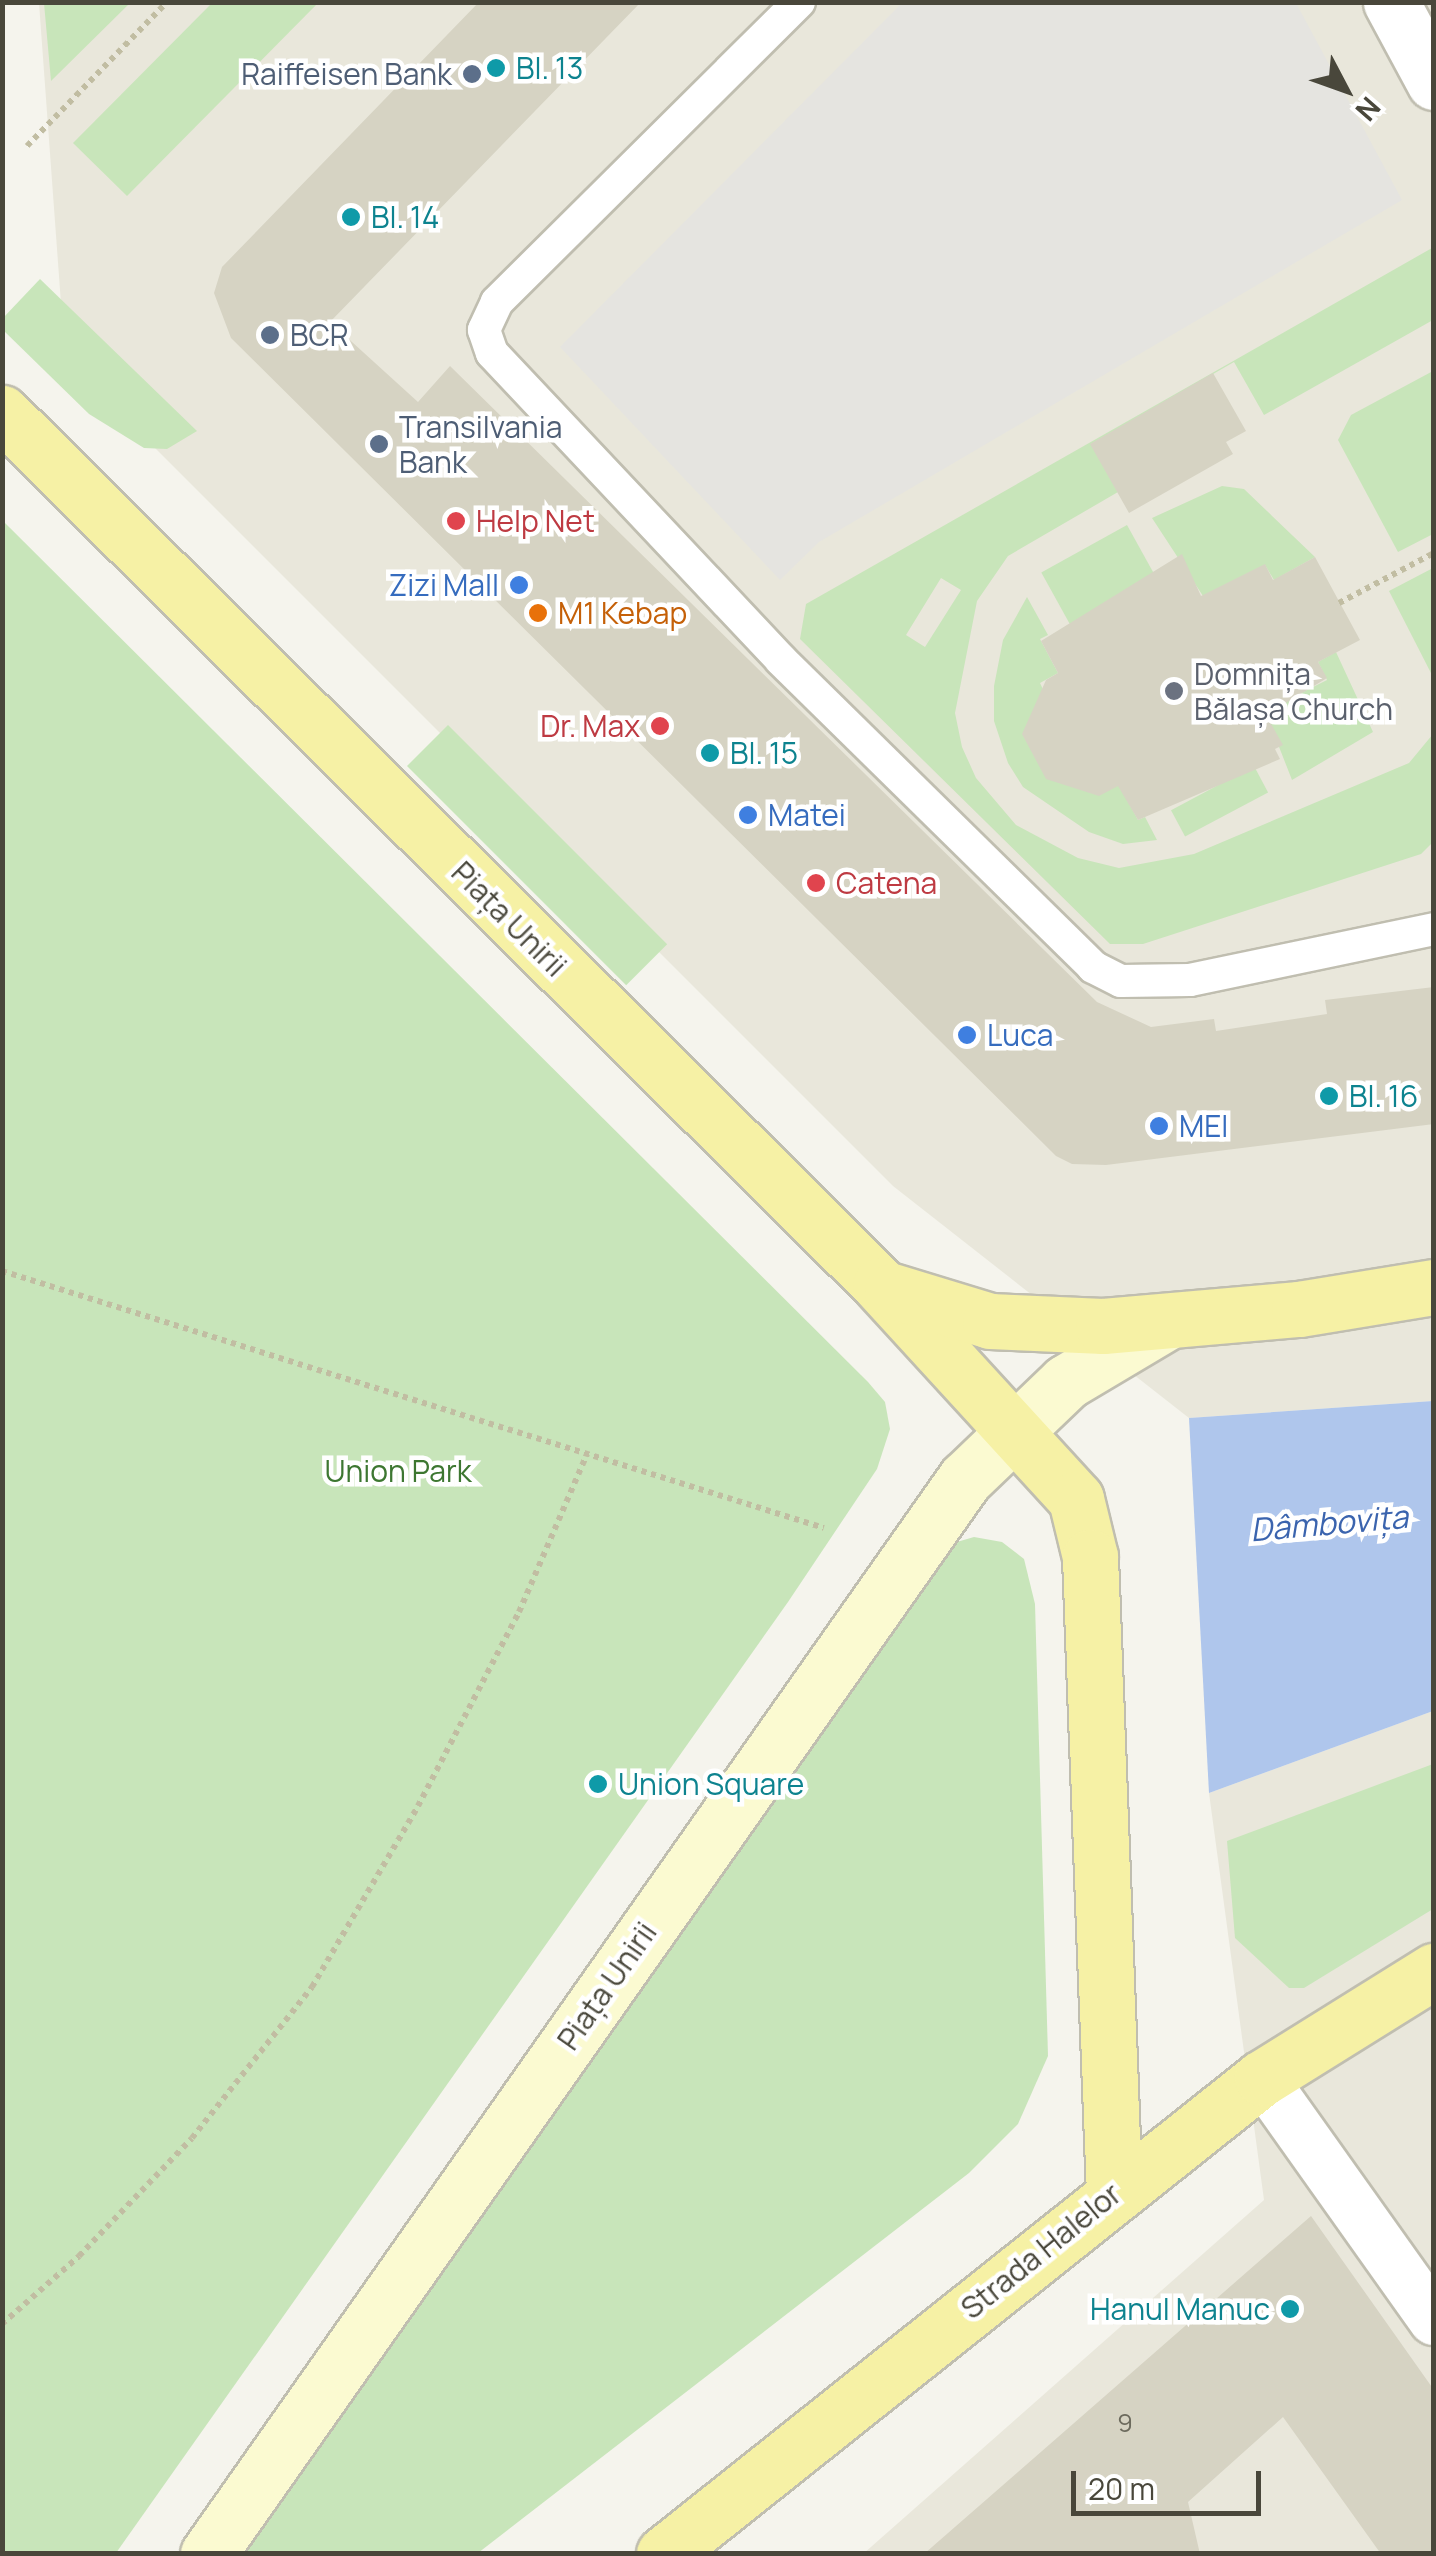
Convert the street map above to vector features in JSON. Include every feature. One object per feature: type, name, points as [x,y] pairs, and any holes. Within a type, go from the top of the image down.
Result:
[{"type":"main road","name":"Piața Unirii","points":[[2,414],[880,1285],[1015,1426],[1076,1498],[1090,1557],[1114,2192]]},
{"type":"main road","points":[[880,1285],[990,1321],[1165,1323],[1434,1287]]},
{"type":"main road","points":[[1015,1426],[1066,1382],[1165,1323]]},
{"type":"main road","name":"Piața Unirii","points":[[208,2554],[927,1530],[1015,1426]]},
{"type":"main road","name":"Strada Halelor","points":[[664,2554],[1262,2078],[1434,1971]]},
{"type":"street","points":[[1392,2],[1434,82]]},
{"type":"street","points":[[1262,2078],[1434,2320]]},
{"type":"lane","points":[[799,2],[497,302],[484,330],[492,353],[781,660],[1094,967],[1121,980],[1190,980],[1434,930]]},
{"type":"path","points":[[28,146],[168,2]]},
{"type":"path","points":[[1340,603],[1434,553]]},
{"type":"path","points":[[2,1270],[824,1528]]},
{"type":"path","points":[[2,2324],[79,2256],[192,2138],[312,1987],[437,1771],[519,1612],[587,1454]]},
{"type":"shaded area","points":[[39,3],[1433,3],[1433,1401],[1189,1418],[893,1186],[65,358]]},
{"type":"shaded area","points":[[902,3],[1296,3],[1402,200],[819,542],[780,580],[560,347]]},
{"type":"shaded area","points":[[1433,1711],[1433,2553],[863,2554],[1264,2200],[1209,1793]]},
{"type":"green space","points":[[44,2],[130,3],[51,81]]},
{"type":"green space","points":[[212,3],[318,3],[127,196],[73,143]]},
{"type":"green space","points":[[1432,248],[1433,320],[1264,415],[1234,362],[1091,444],[1118,492],[1008,556],[977,601],[955,713],[962,747],[976,778],[1016,825],[1078,858],[1119,868],[1194,854],[1409,763],[1433,734],[1433,842],[1421,854],[1143,944],[1110,944],[800,639],[806,604]],"holes":[[[941,578],[961,590],[925,647],[906,635]]]},
{"type":"green space","points":[[40,279],[197,431],[167,449],[144,448],[89,414],[3,330],[3,318]]},
{"type":"green space","points":[[1433,371],[1433,534],[1398,552],[1338,440],[1351,415]]},
{"type":"green space","points":[[1222,486],[1244,489],[1315,557],[1274,580],[1265,565],[1203,596],[1152,518]]},
{"type":"green space","name":"Union Park","points":[[3,521],[868,1382],[885,1402],[890,1429],[877,1469],[788,1602],[116,2553],[3,2553]]},
{"type":"green space","points":[[1127,525],[1156,577],[1070,625],[1041,573]]},
{"type":"green space","points":[[1433,568],[1433,677],[1389,591]]},
{"type":"green space","points":[[1027,597],[1048,635],[1040,639],[1058,673],[1040,683],[1049,702],[1119,785],[1138,820],[1145,817],[1157,840],[1123,844],[1089,832],[1023,787],[1008,763],[994,721],[994,686],[1003,640]]},
{"type":"green space","points":[[1336,652],[1373,732],[1292,780],[1265,711],[1327,680],[1318,662]]},
{"type":"green space","points":[[448,725],[667,944],[626,985],[407,766]]},
{"type":"green space","points":[[1254,766],[1268,792],[1185,837],[1171,810]]},
{"type":"green space","points":[[974,1537],[1002,1542],[1024,1559],[1035,1604],[1048,2056],[1018,2124],[969,2173],[478,2553],[238,2554],[950,1544]]},
{"type":"green space","points":[[1433,1764],[1433,1909],[1304,1988],[1289,1988],[1235,1938],[1227,1841]]},
{"type":"water","name":"Dâmbovița","points":[[1433,1401],[1433,1711],[1209,1793],[1189,1418]]},
{"type":"building","points":[[479,2],[641,2],[330,322],[418,402],[450,366],[1097,1002],[1151,1027],[1214,1019],[1216,1031],[1327,1014],[1325,1000],[1434,987],[1434,1124],[1106,1165],[1072,1164],[1056,1156],[231,338],[214,293],[222,267]]},
{"type":"building","points":[[1213,373],[1246,431],[1226,442],[1233,454],[1129,513],[1090,444]]},
{"type":"building","name":"Domnița Bălașa Church","points":[[1182,554],[1201,596],[1265,564],[1273,580],[1315,557],[1360,640],[1318,662],[1327,678],[1266,715],[1283,745],[1275,749],[1280,759],[1138,820],[1118,786],[1099,796],[1046,779],[1022,734],[1046,680],[1058,673],[1041,641]]},
{"type":"building","name":"Hanul Manuc","points":[[1311,2216],[1434,2390],[1434,2554],[1381,2554],[1283,2417],[1188,2502],[1200,2554],[924,2554]]},
{"type":"place","name":"Bl. 13","points":[[496,68]]},
{"type":"place","name":"Raiffeisen Bank","points":[[472,74]]},
{"type":"place","name":"Bl. 14","points":[[351,217]]},
{"type":"place","name":"BCR","points":[[270,335]]},
{"type":"place","name":"Transilvania Bank","points":[[379,444]]},
{"type":"place","name":"Help Net","points":[[456,521]]},
{"type":"place","name":"Zizi Mall","points":[[519,585]]},
{"type":"place","name":"M1 Kebap","points":[[538,613]]},
{"type":"place","name":"Domnița Bălașa Church","points":[[1174,691]]},
{"type":"place","name":"Dr. Max","points":[[660,726]]},
{"type":"place","name":"Bl. 15","points":[[710,753]]},
{"type":"place","name":"Matei","points":[[748,815]]},
{"type":"place","name":"Catena","points":[[816,883]]},
{"type":"place","name":"Luca","points":[[967,1035]]},
{"type":"place","name":"Bl. 16","points":[[1329,1096]]},
{"type":"place","name":"MEI","points":[[1159,1126]]},
{"type":"place","name":"Union Square","points":[[598,1784]]},
{"type":"place","name":"Hanul Manuc","points":[[1290,2309]]}]
